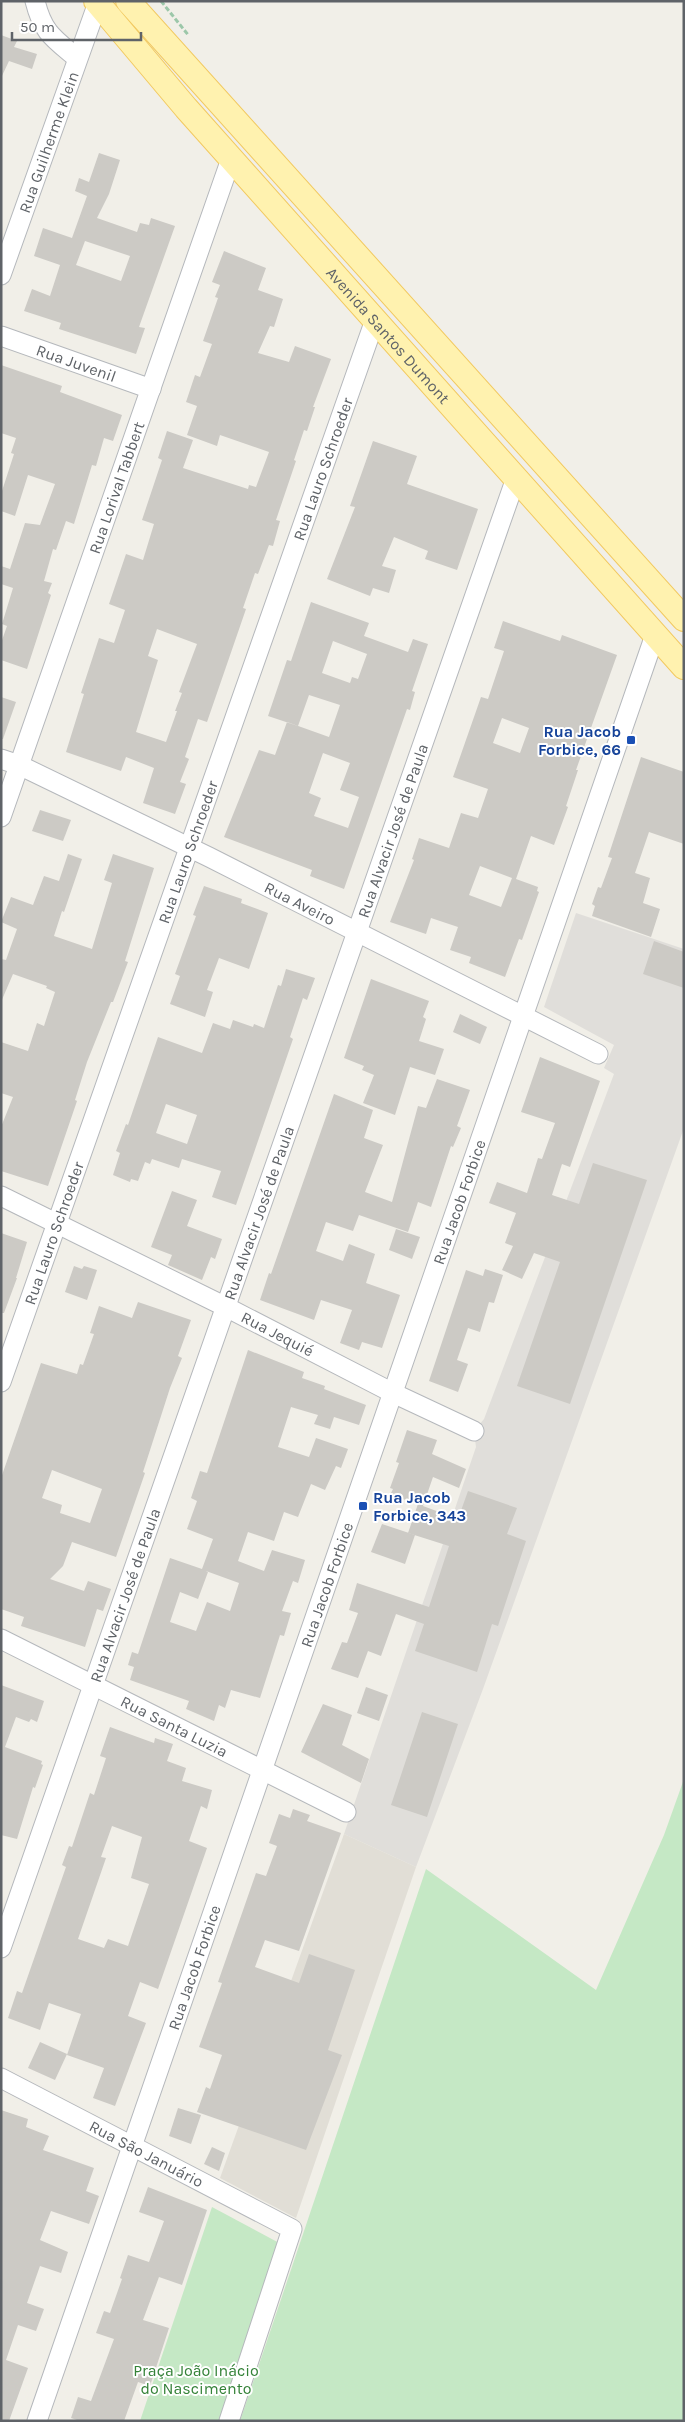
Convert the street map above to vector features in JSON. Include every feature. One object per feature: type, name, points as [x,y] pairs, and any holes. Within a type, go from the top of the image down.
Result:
[{"type":"main road","name":"Avenida Santos Dumont","points":[[128,1],[192,75],[684,619]]},
{"type":"main road","points":[[139,1],[192,75]]},
{"type":"main road","name":"Avenida Santos Dumont","points":[[93,4],[684,667]]},
{"type":"main road","points":[[570,540],[568,532],[570,524],[575,517],[583,515],[591,517]]},
{"type":"street","points":[[35,1],[39,19],[47,33],[77,58]]},
{"type":"street","name":"Rua Guilherme Klein","points":[[1,274],[77,58],[93,4]]},
{"type":"street","name":"Rua Lorival Tabbert","points":[[1,817],[231,158]]},
{"type":"street","name":"Rua Lauro Schroeder","points":[[1,1382],[375,320]]},
{"type":"street","name":"Rua Juvenil","points":[[1,336],[150,389]]},
{"type":"street","name":"Rua Alvacir José de Paula","points":[[1,1948],[516,478]]},
{"type":"street","name":"Rua Jacob Forbice","points":[[37,2421],[655,635]]},
{"type":"street","name":"Rua Aveiro","points":[[1,759],[20,765],[188,847],[598,1054]]},
{"type":"street","name":"Rua Jequié","points":[[1,1196],[226,1307],[392,1393],[474,1431]]},
{"type":"street","name":"Rua Santa Luzia","points":[[1,1639],[346,1812]]},
{"type":"street","name":"Rua São Januário","points":[[1,2078],[292,2229],[229,2421]]},
{"type":"shaded area","points":[[576,913],[684,949],[684,1128],[483,1689],[416,1867],[344,1834],[476,1447],[474,1431],[484,1419],[614,1074],[604,1068],[614,1045],[544,1007]]},
{"type":"shaded area","points":[[344,1834],[416,1867],[296,2218],[220,2178]]},
{"type":"green space","points":[[684,1779],[684,2421],[240,2421],[426,1869],[596,1990],[664,1835]]},
{"type":"green space","name":"Praça João Inácio do Nascimento","points":[[212,2207],[283,2245],[225,2421],[140,2421]]},
{"type":"building","points":[[1,35],[17,41],[14,47],[37,54],[32,69],[9,61],[1,78]]},
{"type":"building","points":[[99,153],[120,160],[109,194],[97,218],[137,232],[140,223],[149,225],[151,218],[175,226],[139,327],[145,328],[136,354],[59,329],[61,323],[24,311],[32,289],[50,296],[60,265],[34,256],[43,228],[72,238],[87,196],[75,191],[79,178],[89,182]],"holes":[[[85,241],[130,256],[121,281],[76,265]]]},
{"type":"building","points":[[224,251],[266,268],[258,290],[283,299],[274,327],[270,326],[258,353],[289,362],[295,346],[331,359],[313,407],[315,407],[307,431],[304,430],[294,460],[296,461],[276,520],[280,521],[273,546],[269,545],[258,574],[255,573],[243,608],[246,609],[207,722],[198,719],[185,757],[189,759],[180,782],[186,784],[175,814],[143,803],[154,768],[126,757],[121,771],[66,752],[84,694],[81,693],[99,638],[114,643],[125,610],[109,604],[126,554],[143,560],[154,524],[142,520],[162,460],[158,458],[167,431],[193,440],[183,468],[248,489],[249,485],[256,487],[269,452],[220,435],[217,446],[187,435],[197,406],[186,402],[195,375],[200,377],[212,344],[203,341],[218,298],[215,297],[220,285],[212,282]],"holes":[[[157,629],[197,644],[179,692],[182,693],[166,742],[136,732],[158,660],[148,656]]]},
{"type":"building","points":[[1,365],[62,386],[60,392],[122,415],[113,441],[104,438],[96,466],[92,465],[74,524],[66,521],[56,550],[53,549],[44,581],[52,583],[48,593],[51,595],[27,669],[1,660],[1,643],[7,626],[2,624],[13,588],[1,584],[1,566],[10,569],[25,523],[40,525],[55,484],[28,475],[15,516],[1,511],[1,494],[14,454],[11,453],[16,438],[1,433]]},
{"type":"building","points":[[373,441],[417,456],[407,484],[478,509],[457,570],[425,559],[428,551],[394,537],[382,566],[396,570],[389,593],[373,588],[370,596],[327,579],[355,507],[350,506]]},
{"type":"building","points":[[311,602],[369,623],[364,636],[408,652],[413,639],[428,644],[412,691],[415,692],[410,710],[407,709],[344,889],[310,876],[312,870],[224,837],[259,750],[275,755],[287,722],[268,716],[287,660],[291,661]],"holes":[[[333,641],[367,654],[358,679],[352,677],[350,683],[322,673]],[[309,695],[340,705],[329,737],[298,726]],[[323,753],[350,763],[340,790],[359,797],[348,828],[314,816],[321,798],[309,793]]]},
{"type":"building","points":[[503,621],[560,641],[562,635],[617,655],[576,770],[578,770],[566,806],[568,807],[554,845],[531,836],[516,879],[538,887],[537,891],[539,892],[522,940],[519,939],[505,977],[469,963],[471,957],[450,950],[458,927],[431,918],[426,934],[390,922],[414,860],[412,859],[419,838],[449,848],[461,813],[478,818],[488,789],[453,777],[481,697],[488,699],[504,651],[494,648]],"holes":[[[502,718],[529,728],[520,753],[493,743]],[[480,866],[512,878],[501,907],[469,895]]]},
{"type":"building","points":[[1,697],[16,702],[3,739],[1,739]]},
{"type":"building","points":[[641,757],[684,772],[684,844],[649,832],[635,873],[650,878],[643,903],[660,909],[651,937],[592,916],[595,906],[592,904],[598,887],[601,888],[612,858],[608,857]]},
{"type":"building","points":[[40,810],[71,820],[63,841],[32,831]]},
{"type":"building","points":[[68,854],[82,859],[54,936],[92,949],[112,883],[104,880],[113,854],[154,868],[125,961],[128,962],[87,1062],[75,1100],[77,1101],[48,1186],[1,1171],[1,1127],[13,1097],[1,1093],[1,1042],[28,1051],[37,1023],[44,1026],[55,992],[46,988],[47,986],[13,974],[1,1002],[1,959],[6,960],[17,929],[1,922],[11,897],[33,905],[44,876],[59,881]]},
{"type":"building","points":[[204,886],[242,899],[241,903],[268,913],[249,969],[219,958],[207,990],[213,992],[205,1017],[170,1004],[180,976],[175,974],[196,916],[193,915]]},
{"type":"building","points":[[654,941],[684,952],[684,988],[643,974]]},
{"type":"building","points":[[286,969],[315,978],[307,1000],[303,998],[290,1037],[293,1039],[236,1205],[212,1197],[221,1171],[182,1159],[179,1168],[152,1159],[150,1164],[145,1162],[138,1181],[131,1179],[130,1182],[113,1175],[120,1153],[116,1151],[126,1124],[128,1125],[158,1037],[202,1053],[213,1023],[230,1029],[233,1020],[253,1027],[254,1024],[264,1028],[278,985],[281,986]],"holes":[[[166,1104],[197,1115],[187,1144],[156,1133]]]},
{"type":"building","points":[[371,979],[429,1001],[423,1017],[426,1019],[419,1041],[444,1049],[435,1075],[410,1067],[395,1115],[363,1103],[374,1075],[362,1070],[364,1066],[344,1058]]},
{"type":"building","points":[[460,1014],[487,1027],[480,1044],[453,1032]]},
{"type":"building","points":[[540,1057],[600,1081],[570,1167],[562,1164],[552,1195],[579,1204],[593,1163],[647,1180],[570,1404],[517,1386],[560,1262],[534,1253],[522,1279],[502,1270],[513,1246],[505,1243],[516,1213],[489,1203],[497,1182],[527,1193],[538,1158],[542,1159],[555,1123],[521,1112]]},
{"type":"building","points":[[437,1079],[470,1090],[457,1126],[461,1128],[453,1147],[451,1146],[431,1207],[418,1202],[408,1232],[359,1215],[353,1231],[326,1222],[316,1251],[343,1261],[349,1244],[375,1254],[366,1283],[400,1295],[382,1348],[362,1342],[359,1350],[340,1343],[352,1310],[321,1300],[314,1320],[260,1300],[269,1273],[271,1274],[334,1094],[373,1110],[364,1138],[383,1145],[365,1192],[392,1202],[418,1106],[426,1108]]},
{"type":"building","points":[[172,1191],[197,1200],[187,1226],[222,1239],[215,1259],[211,1257],[202,1280],[168,1265],[172,1255],[151,1247]]},
{"type":"building","points":[[396,1229],[420,1237],[412,1259],[389,1250]]},
{"type":"building","points":[[1,1233],[27,1242],[17,1278],[4,1313],[1,1313]]},
{"type":"building","points":[[74,1266],[82,1269],[84,1266],[97,1270],[87,1300],[65,1292]]},
{"type":"building","points":[[485,1269],[503,1275],[494,1303],[489,1302],[480,1332],[468,1328],[457,1360],[468,1364],[458,1392],[429,1381],[466,1270],[483,1276]]},
{"type":"building","points":[[138,1302],[191,1320],[178,1356],[182,1358],[170,1388],[143,1472],[145,1473],[116,1557],[72,1542],[63,1566],[50,1579],[84,1591],[88,1581],[111,1589],[103,1611],[97,1609],[85,1647],[21,1626],[24,1617],[1,1609],[1,1478],[41,1363],[77,1374],[80,1364],[83,1365],[94,1334],[90,1333],[99,1306],[132,1318]],"holes":[[[52,1470],[102,1489],[90,1523],[60,1513],[62,1505],[42,1498]]]},
{"type":"building","points":[[248,1350],[304,1372],[302,1378],[325,1386],[324,1389],[366,1405],[359,1425],[334,1417],[330,1429],[314,1424],[318,1415],[291,1407],[278,1447],[309,1457],[316,1438],[348,1449],[341,1468],[336,1466],[325,1490],[311,1484],[298,1517],[284,1512],[274,1541],[248,1532],[238,1561],[264,1571],[272,1550],[305,1560],[298,1583],[293,1581],[282,1611],[291,1613],[284,1636],[280,1635],[260,1698],[231,1690],[225,1708],[219,1705],[214,1721],[186,1709],[189,1701],[130,1680],[134,1667],[128,1665],[132,1652],[138,1654],[170,1558],[202,1569],[213,1539],[187,1529],[197,1501],[191,1498],[200,1471],[207,1473]],"holes":[[[206,1571],[239,1583],[230,1611],[207,1602],[196,1631],[170,1622],[180,1592],[198,1599],[208,1572]]]},
{"type":"building","points":[[407,1430],[437,1440],[432,1454],[466,1469],[459,1488],[433,1477],[423,1506],[458,1519],[468,1491],[517,1508],[507,1534],[526,1541],[498,1626],[492,1624],[477,1672],[415,1651],[424,1624],[396,1614],[381,1656],[368,1651],[358,1678],[331,1669],[342,1642],[347,1643],[358,1613],[349,1610],[357,1583],[429,1607],[449,1546],[408,1533],[418,1504],[390,1495],[393,1489],[390,1488],[399,1463],[396,1462]]},
{"type":"building","points":[[382,1524],[415,1535],[405,1564],[371,1552]]},
{"type":"building","points":[[1,1685],[44,1701],[37,1722],[31,1719],[29,1722],[16,1717],[5,1747],[42,1761],[41,1764],[43,1765],[35,1788],[33,1787],[17,1839],[1,1835]]},
{"type":"building","points":[[366,1687],[388,1695],[379,1721],[357,1713]]},
{"type":"building","points":[[323,1704],[352,1715],[342,1745],[369,1759],[361,1783],[301,1752]]},
{"type":"building","points":[[422,1712],[458,1724],[427,1817],[391,1805]]},
{"type":"building","points":[[110,1727],[154,1743],[155,1738],[173,1744],[167,1761],[186,1768],[182,1781],[212,1790],[207,1809],[201,1806],[189,1841],[207,1848],[158,1989],[140,1982],[128,2016],[146,2023],[115,2106],[93,2098],[104,2068],[67,2055],[81,2014],[49,2003],[40,2030],[8,2018],[17,1991],[22,1993],[66,1867],[62,1865],[69,1846],[72,1847],[90,1793],[94,1795],[106,1758],[100,1756]],"holes":[[[112,1826],[142,1837],[131,1878],[149,1884],[128,1946],[108,1939],[104,1948],[78,1939],[106,1858],[101,1857]]]},
{"type":"building","points":[[293,1809],[310,1815],[307,1821],[341,1833],[299,1951],[265,1940],[255,1967],[299,1983],[309,1954],[355,1970],[328,2050],[342,2055],[306,2150],[197,2112],[206,2087],[210,2089],[222,2055],[199,2047],[222,1983],[218,1982],[256,1873],[266,1876],[277,1846],[269,1843],[279,1814],[290,1818]]},
{"type":"building","points":[[40,2042],[67,2054],[55,2080],[28,2068]]},
{"type":"building","points":[[178,2108],[201,2115],[191,2144],[169,2136]]},
{"type":"building","points":[[1,2110],[28,2119],[26,2127],[49,2136],[43,2150],[94,2168],[86,2191],[99,2196],[89,2224],[51,2211],[40,2240],[68,2252],[61,2273],[40,2266],[27,2303],[44,2309],[36,2331],[18,2325],[6,2360],[28,2368],[9,2421],[1,2421]]},
{"type":"building","points":[[212,2147],[225,2153],[219,2171],[204,2164]]},
{"type":"building","points":[[148,2187],[207,2210],[182,2285],[159,2277],[143,2320],[169,2328],[150,2386],[138,2382],[124,2421],[80,2421],[71,2418],[78,2397],[91,2401],[114,2339],[96,2333],[104,2311],[110,2313],[128,2255],[149,2262],[164,2221],[139,2212]]},
{"type":"place","name":"Rua Jacob Forbice, 66","points":[[631,740]]},
{"type":"place","name":"Rua Jacob Forbice, 343","points":[[363,1506]]}]
